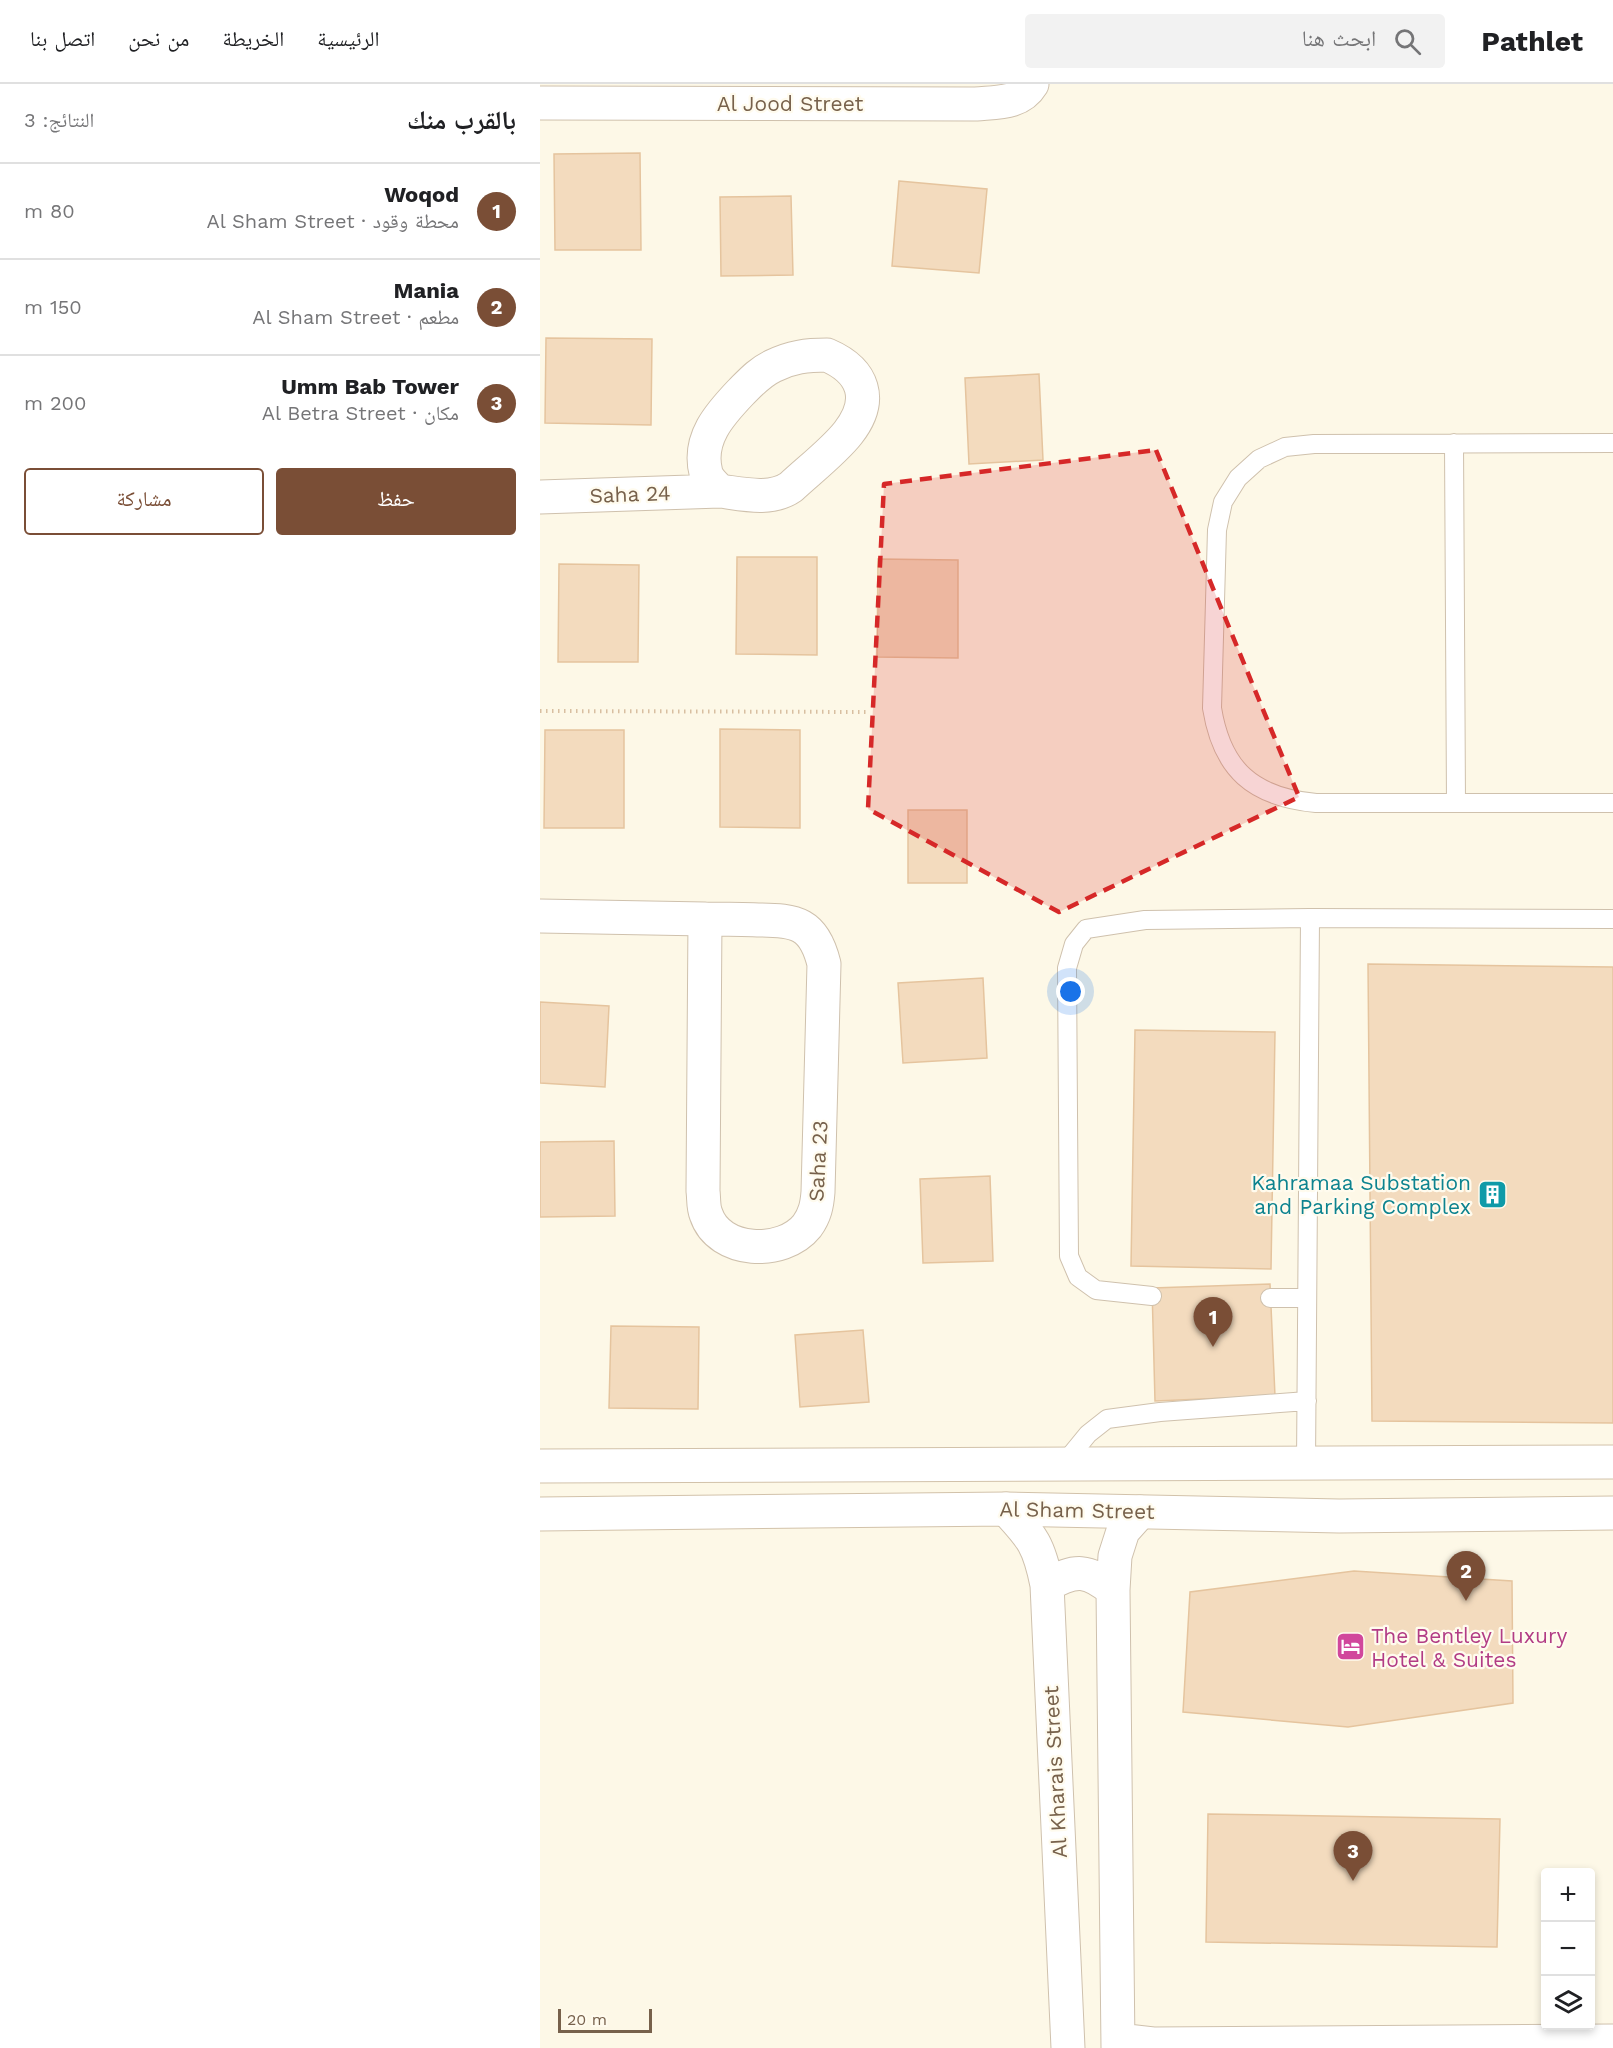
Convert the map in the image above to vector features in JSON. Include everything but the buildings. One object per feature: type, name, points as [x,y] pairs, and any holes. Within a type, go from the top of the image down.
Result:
[{"type":"street","name":"Al Jood Street","points":[[540,103],[729,94],[975,104],[1019,98],[1030,87]]},
{"type":"street","name":"Saha 24","points":[[540,497],[720,491],[749,495],[782,493],[848,432],[860,412],[863,398],[862,385],[855,374],[837,359],[827,355],[813,355],[786,360],[756,377],[717,417],[708,436],[704,458],[706,476],[720,491]]},
{"type":"street","name":"Saha 23","points":[[540,916],[789,920],[801,926],[812,938],[820,951],[824,964],[819,1180],[816,1212],[805,1228],[788,1241],[769,1246],[744,1245],[725,1239],[706,1215],[703,1191],[705,919]]},
{"type":"street","points":[[540,1466],[1613,1462]]},
{"type":"street","name":"Al Sham Street","points":[[540,1514],[1006,1509],[1340,1516],[1613,1514]]},
{"type":"street","name":"Al Kharais Street","points":[[1006,1509],[1031,1536],[1041,1557],[1047,1585],[1068,2048]]},
{"type":"street","points":[[1140,1512],[1123,1531],[1115,1556],[1113,1590],[1118,2044],[1613,2041]]},
{"type":"street","points":[[1047,1585],[1076,1572],[1098,1578],[1113,1590]]},
{"type":"lane","points":[[1613,443],[1314,444],[1286,447],[1259,459],[1238,478],[1223,502],[1216,530],[1212,708],[1216,734],[1227,757],[1244,777],[1265,792],[1289,801],[1316,803],[1613,802]]},
{"type":"lane","points":[[1454,444],[1456,803]]},
{"type":"lane","points":[[1306,1464],[1310,918]]},
{"type":"lane","points":[[1152,1296],[1096,1290],[1078,1277],[1069,1256],[1067,968],[1074,944],[1086,929],[1145,920],[1613,919]]},
{"type":"lane","points":[[1270,1298],[1307,1298]]},
{"type":"lane","points":[[1055,1464],[1070,1456],[1088,1434],[1107,1419],[1160,1412],[1307,1401]]},
{"type":"path","points":[[540,711],[867,712]]},
{"type":"highlighted area","points":[[1156,450],[1299,797],[1059,912],[868,809],[884,484]]},
{"type":"place","name":"Kahramaa Substation and Parking Complex","points":[[1492,1194]]},
{"type":"place","name":"Woqod","points":[[1213,1347]]},
{"type":"place","name":"Mania","points":[[1466,1601]]},
{"type":"place","name":"The Bentley Luxury Hotel & Suites","points":[[1350,1647]]},
{"type":"place","name":"Umm Bab Tower","points":[[1353,1881]]}]
